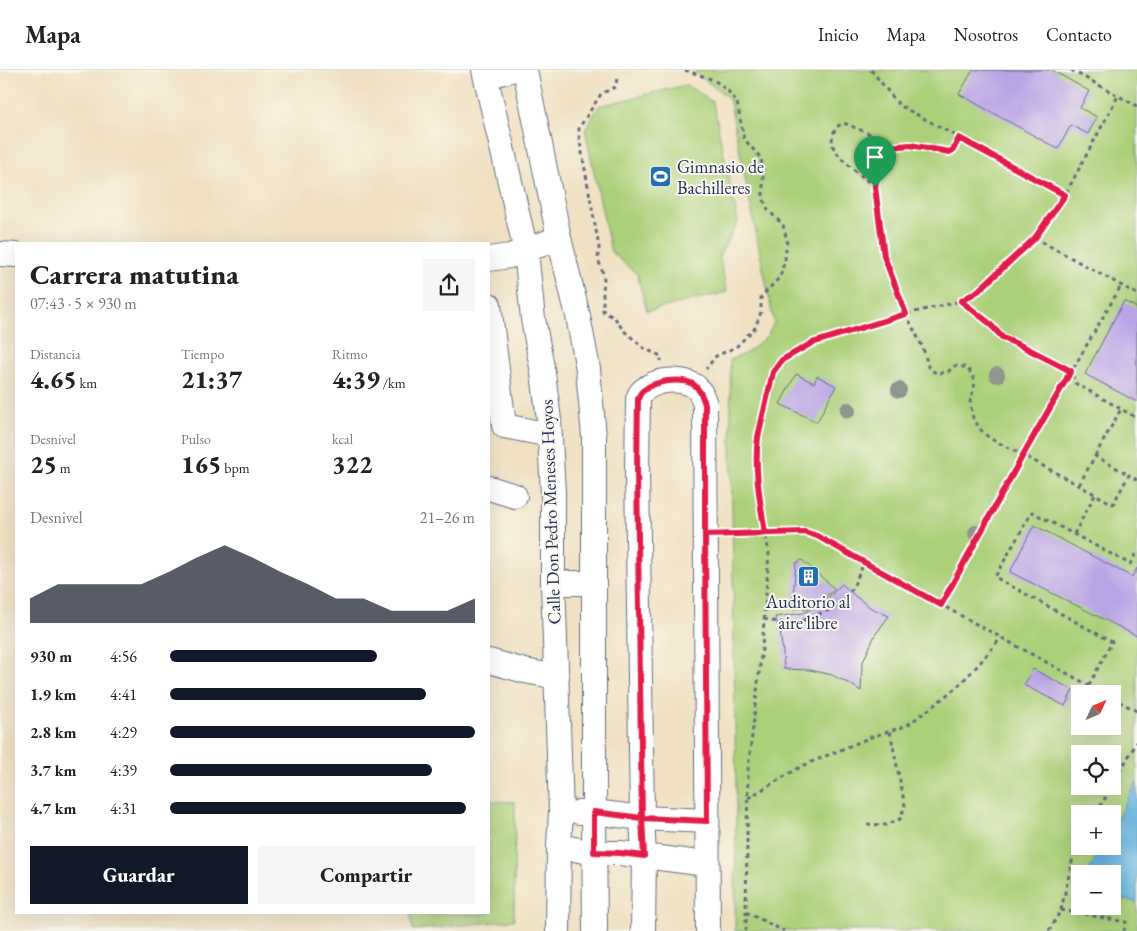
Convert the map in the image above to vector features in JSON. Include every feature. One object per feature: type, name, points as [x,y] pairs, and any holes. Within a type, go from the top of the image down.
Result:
[{"type":"street","points":[[485,73],[511,70]]},
{"type":"street","points":[[526,70],[559,238],[578,316],[588,369],[594,437],[595,931]]},
{"type":"street","name":"Calle Don Pedro Meneses Hoyos","points":[[485,73],[526,251],[533,319],[543,373],[550,435],[561,812],[558,931]]},
{"type":"street","points":[[490,258],[510,256],[559,238]]},
{"type":"street","points":[[0,254],[15,255]]},
{"type":"street","points":[[490,313],[504,426],[550,435]]},
{"type":"street","points":[[643,931],[644,856],[637,470],[638,399],[642,391],[649,386],[662,382],[681,381],[693,385],[701,393],[705,404],[708,931]]},
{"type":"street","points":[[490,488],[515,496]]},
{"type":"street","points":[[553,583],[593,584]]},
{"type":"street","points":[[490,661],[524,671],[557,677]]},
{"type":"street","points":[[561,812],[594,812],[642,818],[707,821]]},
{"type":"street","points":[[559,846],[594,852],[620,853],[707,864]]},
{"type":"path","points":[[685,70],[714,80],[728,91],[737,102],[744,139],[760,158],[763,170],[764,198],[768,210],[783,225],[787,241],[786,259],[780,277],[761,297],[761,312],[755,328],[736,347],[716,356],[693,385]]},
{"type":"path","points":[[871,70],[899,105],[1065,195]]},
{"type":"path","points":[[1072,70],[1137,106]]},
{"type":"path","points":[[617,79],[615,87],[602,94],[579,128],[599,247],[598,259],[604,276],[603,311],[615,318],[623,330],[645,348],[661,356],[662,382]]},
{"type":"path","points":[[746,931],[748,770],[762,648],[770,553],[765,533],[757,478],[757,448],[773,372],[782,360],[812,343],[906,314],[961,301],[978,291],[1035,238],[1065,195],[1118,96]]},
{"type":"path","points":[[875,187],[849,166],[834,148],[832,136],[836,127],[844,123],[870,134],[880,148],[875,187],[884,256],[906,314],[923,348],[928,366],[934,372],[940,373],[948,372],[954,366],[960,366],[966,368],[972,374],[974,383],[970,402],[972,418],[983,433],[1113,504],[1129,475]]},
{"type":"path","points":[[880,148],[910,145],[949,152],[953,150],[959,138]]},
{"type":"path","points":[[1035,238],[1137,294]]},
{"type":"path","points":[[941,605],[1023,455],[1121,286]]},
{"type":"path","points":[[961,301],[988,322],[1003,338],[1071,371],[1075,383],[1137,418]]},
{"type":"path","points":[[1079,485],[1121,409]]},
{"type":"path","points":[[1096,456],[1137,480]]},
{"type":"path","points":[[1074,534],[1095,495]]},
{"type":"path","points":[[705,535],[805,532],[817,536],[1089,685],[1112,642],[995,577],[1032,512],[1130,564],[1137,552]]},
{"type":"path","points":[[764,619],[782,623],[799,622],[836,607],[852,589],[864,563]]},
{"type":"path","points":[[748,798],[802,766],[871,737],[906,726],[958,686],[1001,638]]},
{"type":"path","points":[[1121,703],[1137,711]]},
{"type":"path","points":[[867,824],[886,824],[900,819],[905,806],[890,732]]},
{"type":"path","points":[[1121,770],[1137,742]]},
{"type":"path","points":[[1049,931],[1061,910],[1074,855]]},
{"type":"path","points":[[1061,910],[1126,922],[1124,931]]},
{"type":"path","points":[[746,911],[784,931]]},
{"type":"green space","points":[[695,70],[1137,70],[1137,931],[735,931],[736,797],[730,360],[748,352],[767,336],[774,323],[729,98],[698,75]]},
{"type":"green space","name":"Gimnasio de Bachilleres","points":[[686,85],[713,102],[738,222],[719,256],[727,292],[647,311],[637,274],[611,252],[585,130],[599,106]]},
{"type":"green space","points":[[490,801],[515,802],[514,920],[413,930],[410,914],[490,914]]},
{"type":"water","points":[[1137,781],[1137,902],[1121,899],[1121,865],[1092,865],[1097,855],[1121,855],[1121,811]]},
{"type":"building","points":[[973,70],[1052,70],[1089,91],[1080,108],[1097,117],[1088,134],[1071,125],[1058,149],[959,94]]},
{"type":"building","points":[[1124,301],[1137,308],[1137,402],[1085,374]]},
{"type":"building","points":[[796,374],[814,383],[817,376],[836,386],[817,422],[780,404]]},
{"type":"building","points":[[1034,525],[1132,577],[1137,568],[1137,636],[1010,572]]},
{"type":"building","name":"Auditorio al aire libre","points":[[802,560],[835,589],[822,600],[806,608],[792,609],[796,563]]},
{"type":"building","points":[[842,584],[871,608],[889,616],[875,635],[862,664],[861,691],[832,675],[810,670],[784,669],[780,631],[775,617],[803,613],[825,601]]},
{"type":"building","points":[[1033,669],[1071,689],[1071,694],[1065,706],[1024,685]]},
{"type":"place","name":"Gimnasio de Bachilleres","points":[[661,176]]},
{"type":"place","name":"Auditorio al aire libre","points":[[808,576]]},
{"type":"route","points":[[875,187],[880,148],[910,145],[949,152],[953,150],[959,138],[1065,195],[1035,238],[978,291],[961,301],[988,322],[1003,338],[1071,371],[941,605],[817,536],[805,532],[705,535],[705,404],[701,393],[693,385],[681,381],[662,382],[649,386],[642,391],[638,399],[637,470],[642,818],[594,812],[594,852],[644,856],[642,818],[707,821],[705,535],[765,533],[757,478],[758,437],[773,372],[782,360],[812,343],[906,314],[884,256],[875,187]]}]
